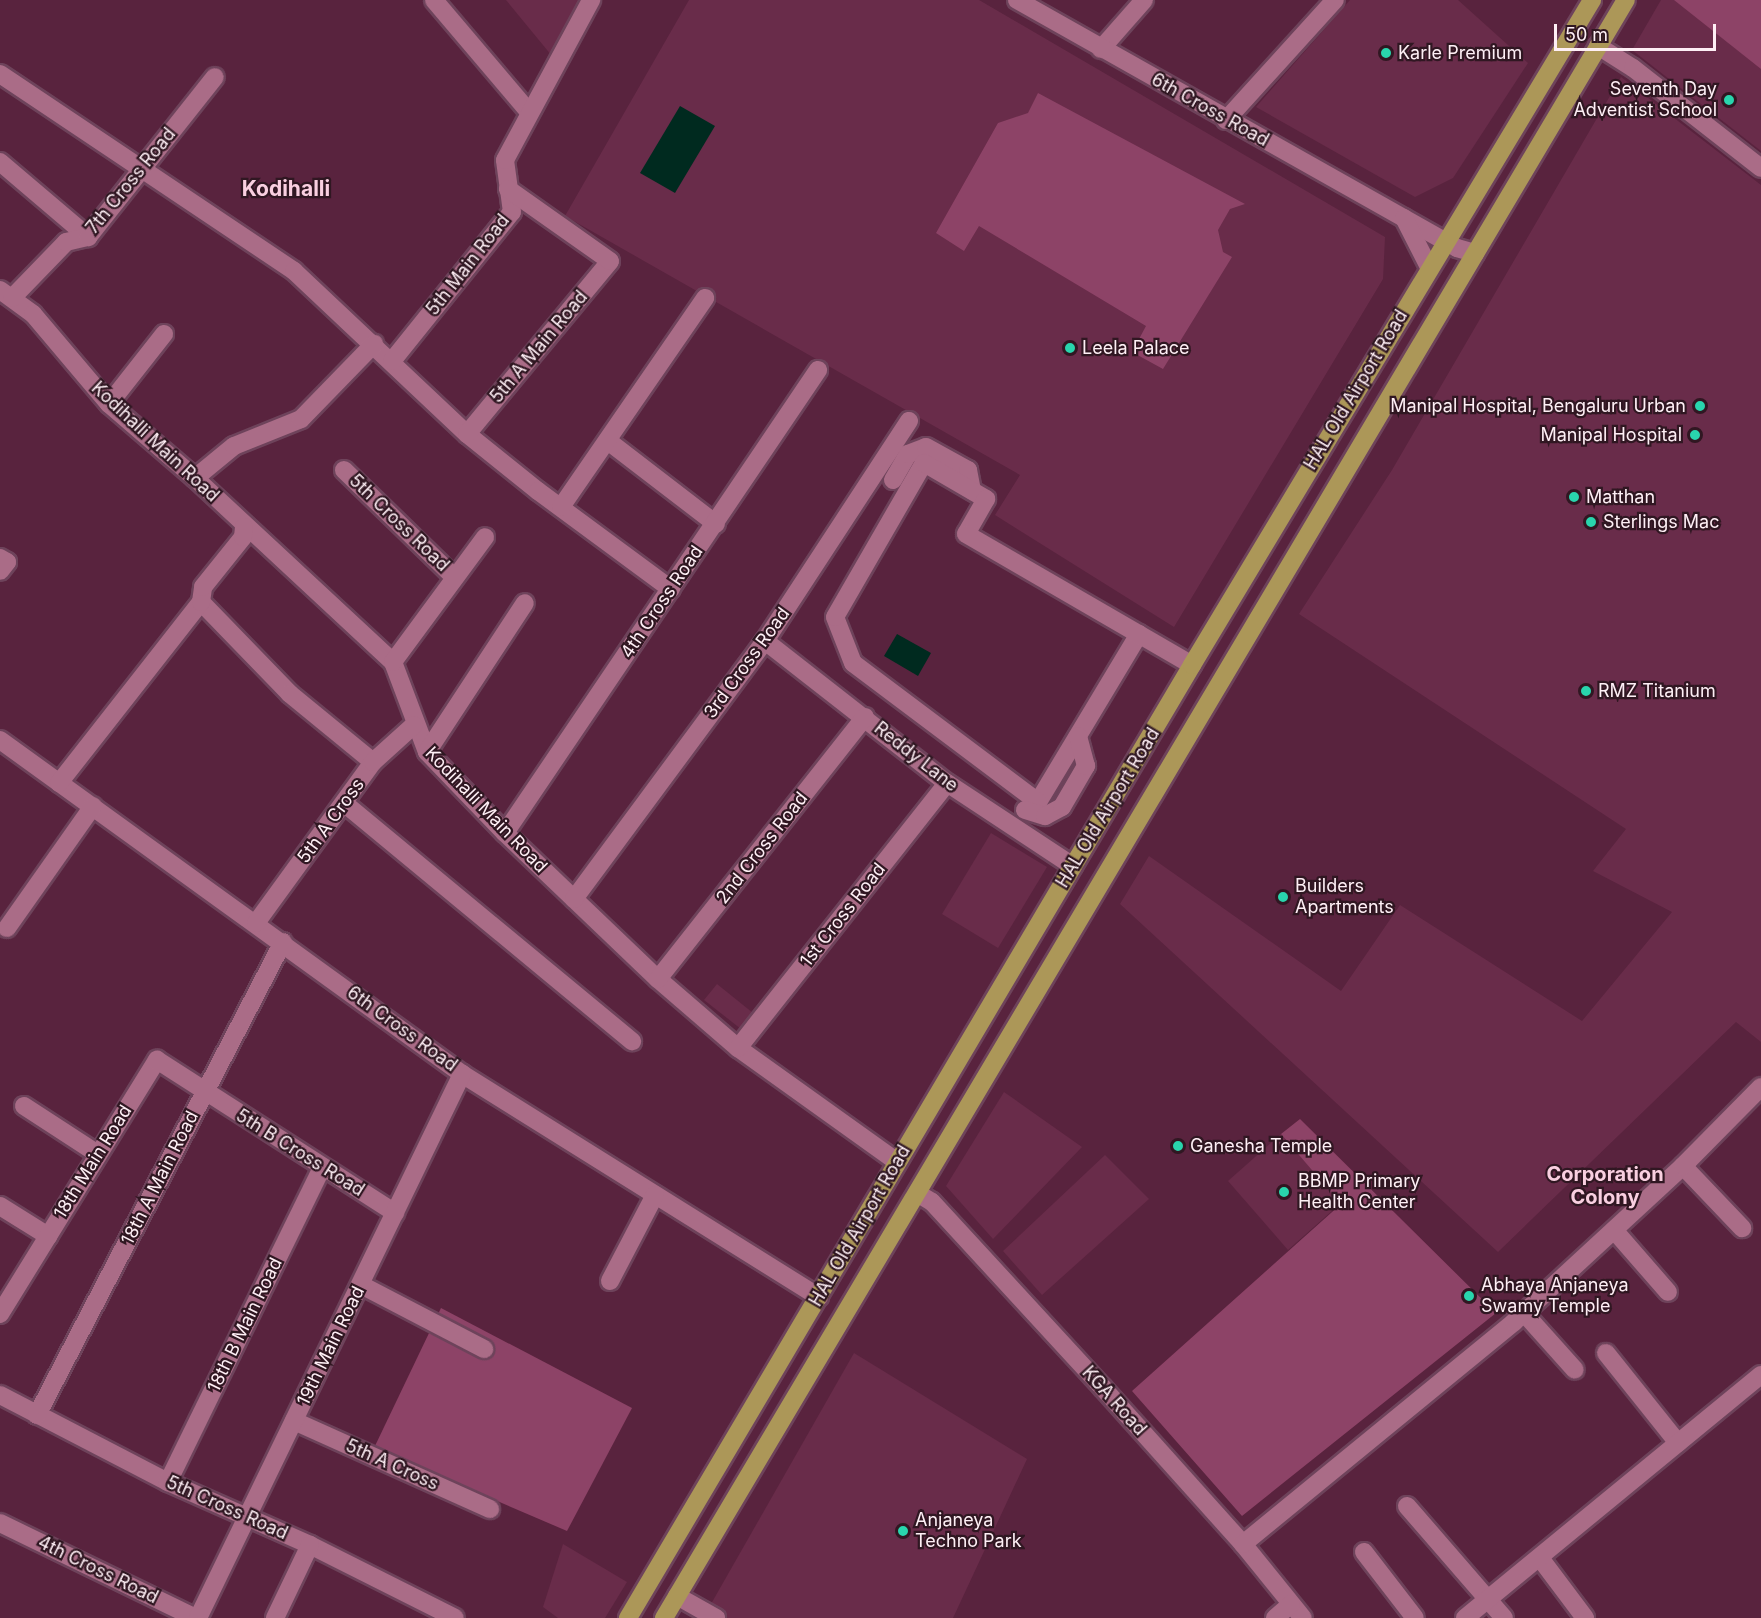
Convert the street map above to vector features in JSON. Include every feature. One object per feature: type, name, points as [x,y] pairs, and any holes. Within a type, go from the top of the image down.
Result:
[{"type":"main road","name":"HAL Old Airport Road","points":[[628,1618],[819,1297],[896,1161],[1429,267],[1592,0]]},
{"type":"main road","name":"HAL Old Airport Road","points":[[664,1618],[1626,0]]},
{"type":"street","points":[[434,0],[529,112]]},
{"type":"street","name":"5th Main Road","points":[[392,361],[512,212],[505,160],[591,0]]},
{"type":"street","name":"6th Cross Road","points":[[1017,0],[1445,242],[1475,253]]},
{"type":"street","points":[[1101,49],[1144,0]]},
{"type":"street","points":[[1226,120],[1335,0]]},
{"type":"street","points":[[1598,46],[1633,68],[1761,168]]},
{"type":"street","points":[[0,74],[294,271],[467,434],[538,491],[671,589]]},
{"type":"street","name":"7th Cross Road","points":[[6,294],[66,242],[88,237],[139,168],[215,77]]},
{"type":"street","points":[[0,162],[88,237]]},
{"type":"street","name":"5th A Main Road","points":[[467,434],[610,261],[508,189]]},
{"type":"street","points":[[1404,218],[1429,267]]},
{"type":"street","name":"Kodihalli Main Road","points":[[6,294],[33,314],[109,404],[195,478],[244,526],[393,662],[414,725],[427,752],[505,833],[658,979],[738,1048],[896,1161]]},
{"type":"street","points":[[561,507],[705,298]]},
{"type":"street","points":[[109,404],[164,334]]},
{"type":"street","points":[[195,478],[234,446],[301,419],[374,344]]},
{"type":"street","name":"4th Cross Road","points":[[505,833],[818,370]]},
{"type":"street","name":"3rd Cross Road","points":[[574,899],[765,640],[909,421]]},
{"type":"street","points":[[608,441],[716,524]]},
{"type":"street","points":[[892,480],[908,454],[926,447],[968,470],[972,491]]},
{"type":"street","points":[[1139,634],[1038,802],[853,663],[835,618],[924,463],[986,499],[966,534],[1139,634],[1192,665]]},
{"type":"street","name":"5th Cross Road","points":[[344,470],[454,577]]},
{"type":"street","points":[[59,783],[201,602],[203,587],[243,537],[244,526]]},
{"type":"street","name":"5th Cross Road","points":[[393,662],[485,537]]},
{"type":"street","points":[[0,558],[7,562],[0,571]]},
{"type":"street","points":[[201,602],[290,694],[373,762]]},
{"type":"street","points":[[427,752],[525,603]]},
{"type":"street","name":"Reddy Lane","points":[[765,640],[947,783],[1073,866]]},
{"type":"street","name":"2nd Cross Road","points":[[658,979],[865,717]]},
{"type":"street","name":"5th A Cross","points":[[256,923],[373,762],[414,725]]},
{"type":"street","points":[[1025,810],[1045,816],[1062,807],[1086,766],[1078,736]]},
{"type":"street","name":"6th Cross Road","points":[[3,749],[93,806],[462,1074],[819,1297]]},
{"type":"street","name":"1st Cross Road","points":[[738,1048],[947,783]]},
{"type":"street","points":[[344,803],[632,1041]]},
{"type":"street","points":[[7,928],[93,806]]},
{"type":"street","name":"18th A Main Road","points":[[37,1415],[283,942]]},
{"type":"street","name":"18th Main Road","points":[[0,1314],[156,1060],[204,1092]]},
{"type":"street","name":"19th Main Road","points":[[197,1618],[462,1074]]},
{"type":"street","points":[[1243,1544],[1524,1313],[1683,1166],[1761,1087]]},
{"type":"street","name":"5th B Cross Road","points":[[204,1092],[395,1213]]},
{"type":"street","points":[[24,1106],[98,1154]]},
{"type":"street","points":[[1683,1166],[1742,1228]]},
{"type":"street","name":"18th B Main Road","points":[[168,1482],[322,1168]]},
{"type":"street","name":"KGA Road","points":[[917,1193],[932,1202],[1243,1544],[1296,1613]]},
{"type":"street","points":[[610,1281],[655,1195]]},
{"type":"street","points":[[0,1206],[48,1236]]},
{"type":"street","points":[[1614,1230],[1668,1292]]},
{"type":"street","points":[[361,1285],[484,1349]]},
{"type":"street","points":[[1524,1313],[1575,1370]]},
{"type":"street","points":[[1606,1353],[1678,1443]]},
{"type":"street","points":[[1465,1618],[1761,1375]]},
{"type":"street","name":"5th Cross Road","points":[[0,1395],[168,1482],[310,1545],[455,1618]]},
{"type":"street","name":"5th A Cross","points":[[294,1421],[490,1509]]},
{"type":"street","points":[[1407,1506],[1504,1618]]},
{"type":"street","name":"4th Cross Road","points":[[0,1523],[197,1618]]},
{"type":"street","points":[[274,1618],[310,1545]]},
{"type":"street","points":[[1364,1552],[1415,1618]]},
{"type":"street","points":[[1540,1558],[1585,1618]]},
{"type":"street","points":[[677,1596],[716,1618]]},
{"type":"street","points":[[1275,1618],[1296,1613]]},
{"type":"shaded area","points":[[506,0],[583,0],[552,56]]},
{"type":"shaded area","name":"Leela Palace","points":[[689,0],[979,0],[1385,237],[1383,279],[1174,627],[995,515],[1020,475],[565,216]]},
{"type":"shaded area","points":[[1350,0],[1458,0],[1528,63],[1453,178],[1415,197],[1256,107]]},
{"type":"shaded area","name":"Seventh Day Adventist School","points":[[1661,0],[1761,0],[1761,151],[1632,50]]},
{"type":"shaded area","points":[[1674,0],[1761,0],[1761,69]]},
{"type":"shaded area","points":[[1621,77],[1761,185],[1761,1042],[1736,1022],[1498,1252],[1120,904],[1149,856],[1341,991],[1400,905],[1582,1021],[1672,912],[1593,871],[1626,829],[1299,614],[1392,470]]},
{"type":"shaded area","points":[[1038,93],[1245,204],[1230,209],[1218,230],[1223,252],[1232,257],[1163,369],[1132,352],[1146,326],[979,226],[964,251],[936,233],[998,123],[1028,113]]},
{"type":"shaded area","points":[[680,106],[715,126],[675,193],[640,173]]},
{"type":"shaded area","points":[[897,634],[931,653],[918,676],[884,656]]},
{"type":"shaded area","points":[[991,833],[1047,867],[998,948],[942,914]]},
{"type":"shaded area","points":[[717,984],[753,1013],[741,1029],[704,1000]]},
{"type":"shaded area","points":[[1004,1092],[1082,1147],[993,1239],[946,1186]]},
{"type":"shaded area","points":[[1300,1119],[1496,1313],[1242,1516],[1132,1391],[1341,1204],[1281,1134]]},
{"type":"shaded area","name":"BBMP Primary Health Center","points":[[1281,1134],[1341,1203],[1288,1250],[1228,1181]]},
{"type":"shaded area","points":[[1105,1155],[1149,1199],[1042,1295],[1003,1251]]},
{"type":"shaded area","points":[[441,1308],[632,1408],[567,1531],[374,1448]]},
{"type":"shaded area","points":[[854,1353],[1027,1459],[953,1618],[703,1618]]},
{"type":"shaded area","points":[[563,1544],[627,1582],[605,1618],[558,1618],[543,1607]]},
{"type":"place","name":"Karle Premium","points":[[1386,53]]},
{"type":"place","name":"Seventh Day Adventist School","points":[[1729,100]]},
{"type":"place","name":"Leela Palace","points":[[1070,348]]},
{"type":"place","name":"Manipal Hospital, Bengaluru Urban","points":[[1700,406]]},
{"type":"place","name":"Manipal Hospital","points":[[1695,435]]},
{"type":"place","name":"Matthan","points":[[1574,497]]},
{"type":"place","name":"Sterlings Mac","points":[[1591,522]]},
{"type":"place","name":"RMZ Titanium","points":[[1586,691]]},
{"type":"place","name":"Builders Apartments","points":[[1283,897]]},
{"type":"place","name":"Ganesha Temple","points":[[1178,1146]]},
{"type":"place","name":"BBMP Primary Health Center","points":[[1284,1192]]},
{"type":"place","name":"Abhaya Anjaneya Swamy Temple","points":[[1469,1296]]},
{"type":"place","name":"Anjaneya Techno Park","points":[[903,1531]]},
{"type":"district","name":"Kodihalli","points":[[286,189]]},
{"type":"district","name":"Corporation Colony","points":[[1605,1186]]}]
